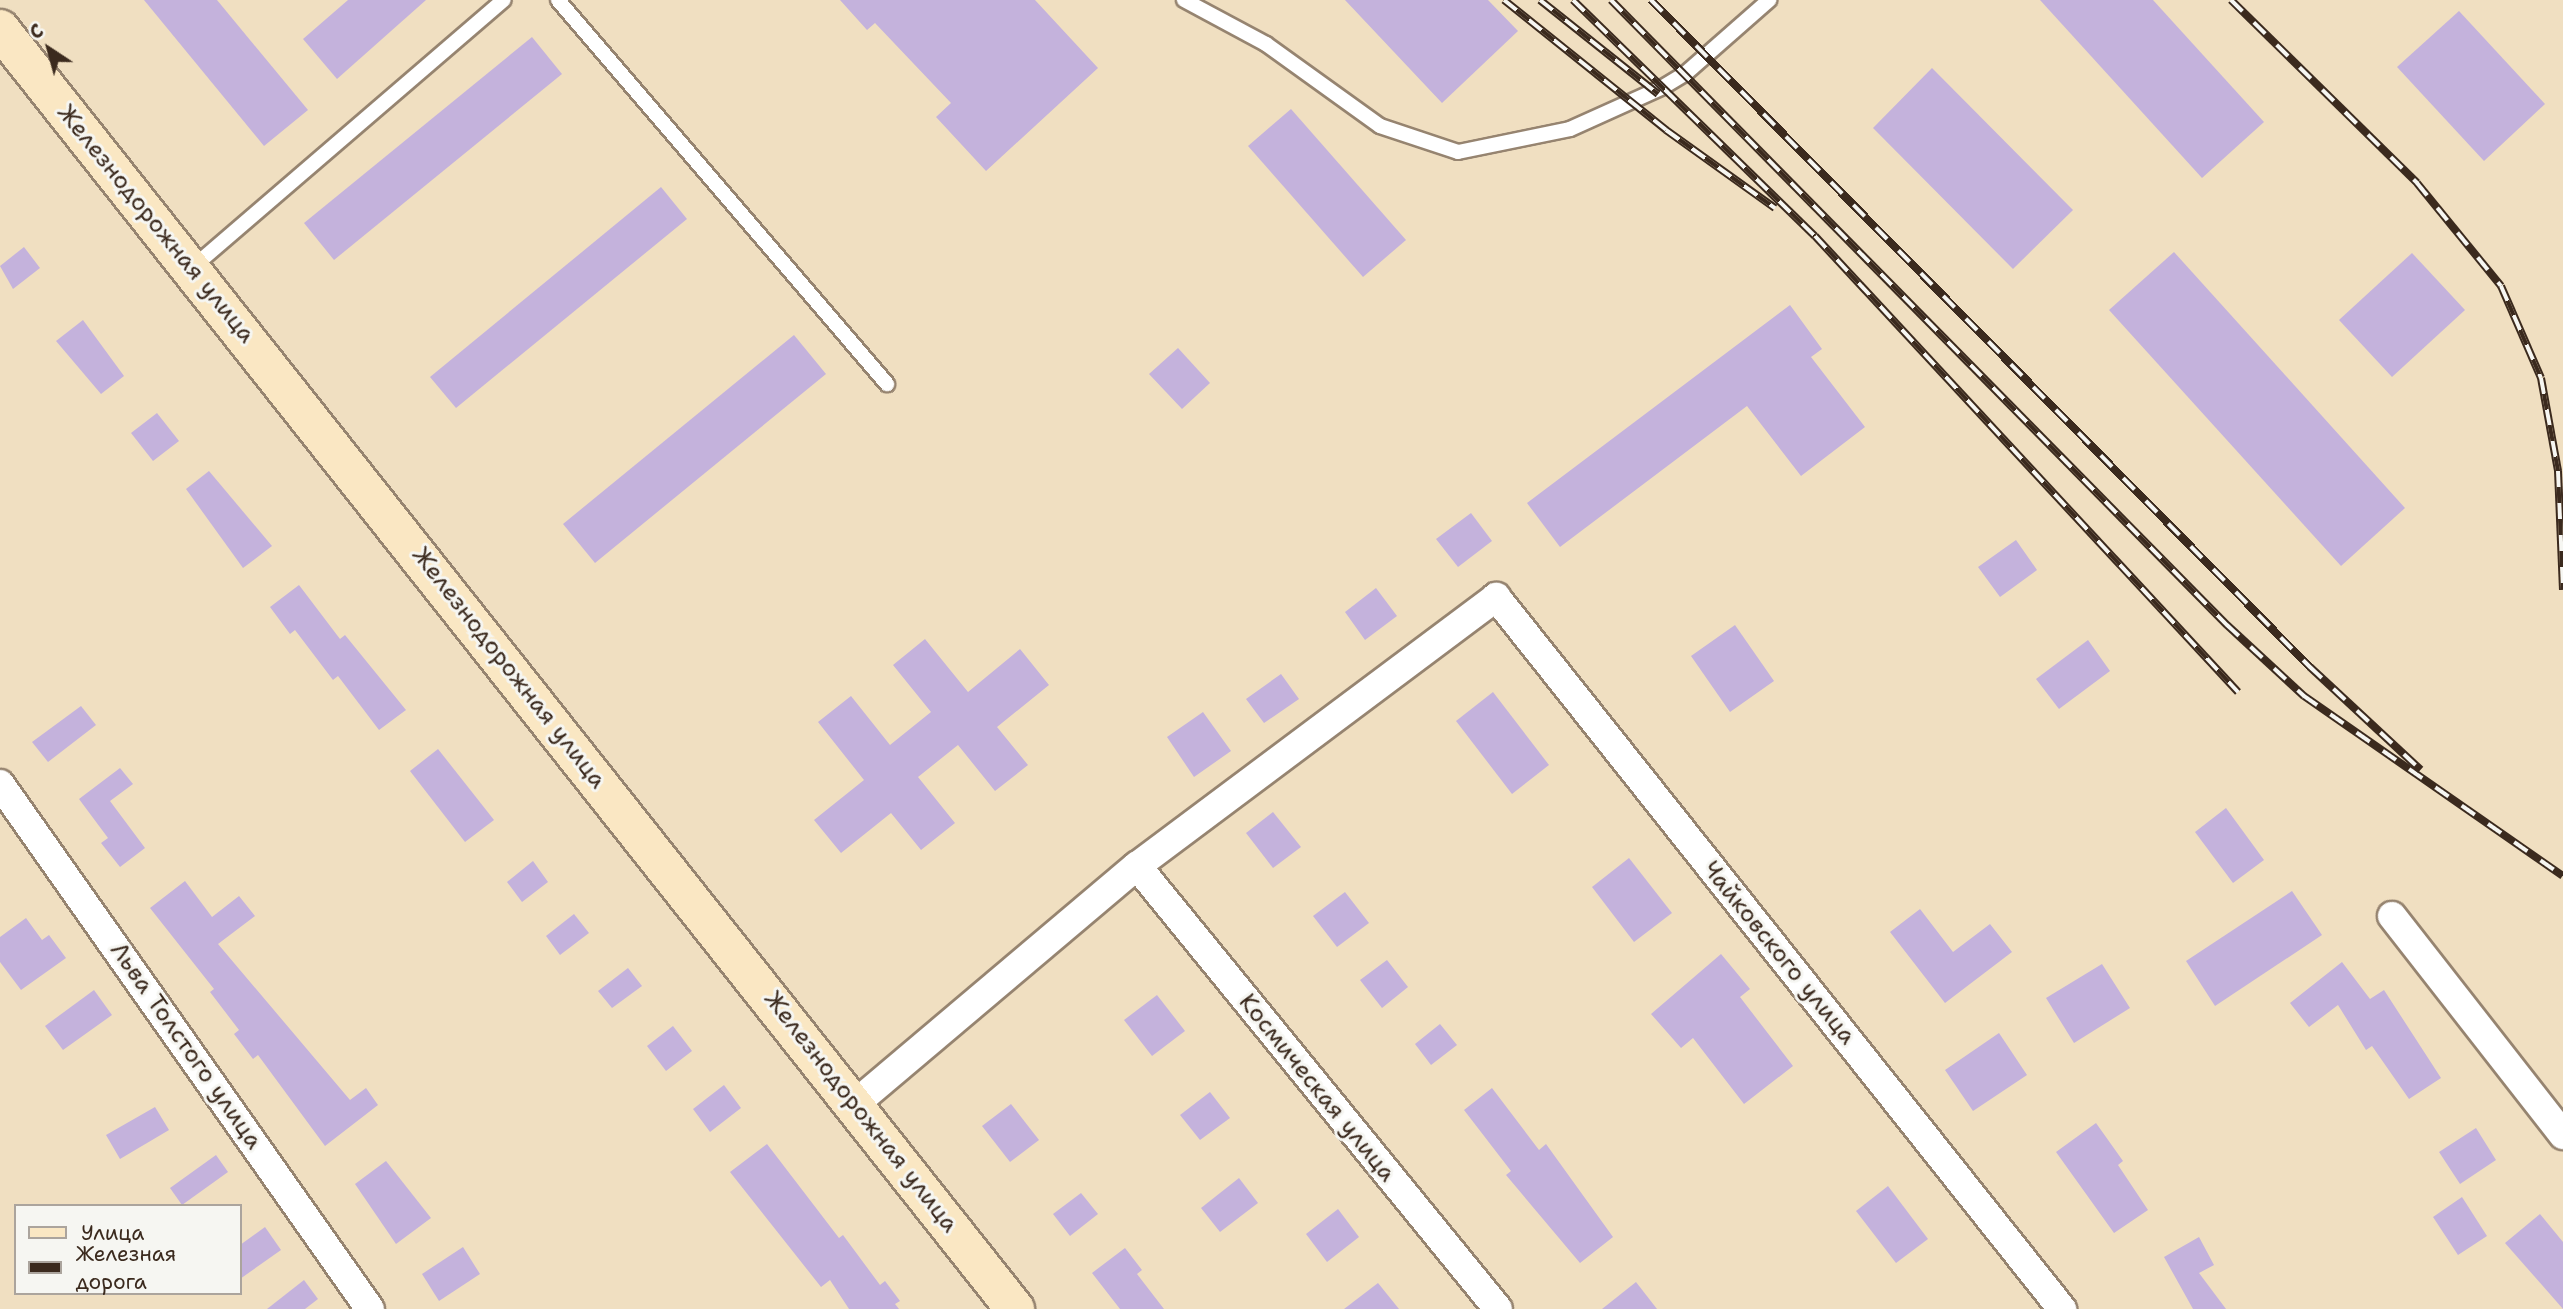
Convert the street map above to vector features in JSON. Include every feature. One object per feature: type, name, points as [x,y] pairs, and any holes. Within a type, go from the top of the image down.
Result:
[{"type":"street","name":"Железнодорожная улица","points":[[0,29],[1015,1309]]},
{"type":"street","name":"Чайковского улица","points":[[1137,866],[1496,597],[2062,1309]]},
{"type":"street","name":"Льва Толстого улица","points":[[0,783],[370,1309]]},
{"type":"street","points":[[855,1104],[1137,866]]},
{"type":"street","name":"Космическая улица","points":[[1137,866],[1498,1309]]},
{"type":"street","points":[[2392,916],[2563,1135]]},
{"type":"lane","points":[[192,268],[505,0]]},
{"type":"lane","points":[[558,0],[887,384]]},
{"type":"lane","points":[[1184,0],[1266,44],[1380,126],[1458,152],[1570,129],[1663,87],[1686,73],[1769,0]]},
{"type":"building","points":[[144,0],[217,0],[308,110],[264,146]]},
{"type":"building","points":[[348,0],[426,0],[337,79],[303,39]]},
{"type":"building","points":[[840,0],[1035,0],[1098,68],[986,171],[936,117],[951,103],[875,23],[867,30]]},
{"type":"building","points":[[1345,0],[1488,0],[1518,31],[1442,103]]},
{"type":"building","points":[[2040,0],[2153,0],[2264,122],[2202,178]]},
{"type":"building","points":[[2459,11],[2545,104],[2484,161],[2397,67]]},
{"type":"building","points":[[532,37],[562,74],[334,260],[304,223]]},
{"type":"building","points":[[1932,68],[2073,210],[2013,269],[1873,128]]},
{"type":"building","points":[[1291,109],[1406,240],[1363,277],[1248,146]]},
{"type":"building","points":[[661,187],[687,219],[456,408],[430,377]]},
{"type":"building","points":[[24,247],[40,268],[13,289],[0,266]]},
{"type":"building","points":[[2174,252],[2405,508],[2341,566],[2109,310]]},
{"type":"building","points":[[2412,253],[2465,310],[2392,377],[2339,320]]},
{"type":"building","points":[[1790,305],[1822,349],[1811,357],[1865,427],[1801,476],[1747,406],[1560,547],[1527,503]]},
{"type":"building","points":[[83,320],[124,376],[101,394],[56,341]]},
{"type":"building","points":[[794,335],[826,374],[595,563],[563,524]]},
{"type":"building","points":[[1178,348],[1210,383],[1182,409],[1149,374]]},
{"type":"building","points":[[157,413],[179,441],[153,461],[131,433]]},
{"type":"building","points":[[209,471],[272,546],[243,568],[186,489]]},
{"type":"building","points":[[1471,513],[1492,541],[1458,567],[1436,539]]},
{"type":"building","points":[[2016,540],[2037,570],[2000,597],[1978,567]]},
{"type":"building","points":[[299,585],[340,639],[345,635],[406,710],[379,730],[338,676],[333,680],[295,630],[290,634],[270,607]]},
{"type":"building","points":[[1376,588],[1397,616],[1365,640],[1345,612]]},
{"type":"building","points":[[1735,625],[1774,681],[1730,712],[1691,656]]},
{"type":"building","points":[[925,639],[968,692],[1020,649],[1049,685],[997,727],[1028,765],[995,791],[958,745],[918,777],[955,823],[921,850],[891,813],[841,853],[814,820],[864,780],[818,722],[851,696],[890,745],[931,712],[893,665]]},
{"type":"building","points":[[2088,640],[2110,671],[2059,709],[2036,679]]},
{"type":"building","points":[[1281,674],[1299,699],[1264,723],[1246,699]]},
{"type":"building","points":[[1493,692],[1549,765],[1512,794],[1456,721]]},
{"type":"building","points":[[81,706],[96,725],[48,762],[32,742]]},
{"type":"building","points":[[1203,712],[1231,751],[1194,777],[1167,737]]},
{"type":"building","points":[[438,749],[494,820],[465,842],[410,771]]},
{"type":"building","points":[[120,768],[133,784],[110,801],[145,848],[120,867],[101,843],[108,838],[79,799]]},
{"type":"building","points":[[2226,808],[2264,860],[2233,883],[2195,832]]},
{"type":"building","points":[[1273,812],[1301,847],[1273,868],[1246,833]]},
{"type":"building","points":[[1629,858],[1672,913],[1634,942],[1592,887]]},
{"type":"building","points":[[533,861],[548,882],[522,902],[507,882]]},
{"type":"building","points":[[185,881],[212,917],[239,896],[255,916],[218,944],[350,1100],[366,1088],[378,1105],[325,1146],[258,1055],[253,1059],[234,1034],[239,1030],[210,992],[214,989],[150,908]]},
{"type":"building","points":[[2292,891],[2322,935],[2215,1006],[2186,961]]},
{"type":"building","points":[[1345,892],[1369,923],[1337,947],[1313,916]]},
{"type":"building","points":[[1920,909],[1953,952],[1990,924],[2012,952],[1945,1003],[1890,932]]},
{"type":"building","points":[[574,914],[589,933],[560,955],[546,936]]},
{"type":"building","points":[[26,918],[42,940],[49,935],[66,958],[21,990],[0,962],[0,937]]},
{"type":"building","points":[[1721,954],[1750,989],[1740,997],[1793,1066],[1744,1104],[1693,1038],[1681,1048],[1651,1014]]},
{"type":"building","points":[[1387,960],[1408,987],[1382,1008],[1360,980]]},
{"type":"building","points":[[2342,962],[2370,999],[2384,990],[2441,1078],[2409,1099],[2372,1046],[2366,1050],[2338,1005],[2309,1027],[2290,1003]]},
{"type":"building","points":[[2102,964],[2130,1008],[2074,1043],[2046,998]]},
{"type":"building","points":[[628,968],[642,986],[612,1008],[598,991]]},
{"type":"building","points":[[94,990],[112,1015],[63,1050],[45,1026]]},
{"type":"building","points":[[1157,995],[1185,1031],[1152,1056],[1124,1020]]},
{"type":"building","points":[[1440,1024],[1457,1045],[1431,1065],[1415,1044]]},
{"type":"building","points":[[673,1026],[692,1051],[666,1071],[647,1046]]},
{"type":"building","points":[[1999,1033],[2027,1075],[1973,1111],[1945,1070]]},
{"type":"building","points":[[724,1085],[741,1108],[710,1132],[693,1109]]},
{"type":"building","points":[[1492,1088],[1539,1150],[1546,1144],[1613,1237],[1580,1263],[1506,1175],[1511,1171],[1464,1110]]},
{"type":"building","points":[[1210,1092],[1230,1118],[1200,1140],[1180,1115]]},
{"type":"building","points":[[1011,1104],[1039,1140],[1010,1162],[982,1126]]},
{"type":"building","points":[[155,1107],[169,1130],[120,1159],[106,1135]]},
{"type":"building","points":[[2096,1123],[2123,1161],[2118,1165],[2148,1210],[2114,1233],[2056,1152]]},
{"type":"building","points":[[2476,1128],[2496,1160],[2460,1184],[2439,1152]]},
{"type":"building","points":[[767,1144],[839,1238],[843,1235],[880,1285],[885,1281],[900,1301],[895,1304],[899,1309],[849,1309],[830,1280],[821,1287],[730,1172]]},
{"type":"building","points":[[216,1155],[228,1172],[183,1204],[170,1188]]},
{"type":"building","points":[[386,1161],[431,1218],[396,1244],[355,1184]]},
{"type":"building","points":[[1239,1178],[1258,1203],[1220,1232],[1201,1208]]},
{"type":"building","points":[[1888,1186],[1928,1239],[1896,1263],[1856,1211]]},
{"type":"building","points":[[1081,1193],[1098,1214],[1070,1236],[1053,1214]]},
{"type":"building","points":[[2462,1197],[2487,1236],[2458,1255],[2433,1217]]},
{"type":"building","points":[[1338,1209],[1359,1237],[1327,1262],[1306,1234]]},
{"type":"building","points":[[2540,1214],[2563,1242],[2563,1309],[2505,1243]]},
{"type":"building","points":[[265,1227],[281,1250],[242,1278],[242,1244]]},
{"type":"building","points":[[2199,1237],[2214,1265],[2199,1273],[2226,1309],[2193,1309],[2164,1257]]},
{"type":"building","points":[[463,1247],[480,1274],[439,1301],[422,1274]]},
{"type":"building","points":[[1125,1248],[1142,1270],[1137,1274],[1164,1309],[1120,1309],[1092,1273]]},
{"type":"building","points":[[304,1280],[318,1299],[305,1309],[267,1309]]},
{"type":"building","points":[[1636,1282],[1657,1309],[1602,1309]]},
{"type":"building","points":[[1378,1283],[1399,1309],[1344,1309]]},
{"type":"railway","points":[[1504,0],[1666,130],[1775,208]]},
{"type":"railway","points":[[1540,0],[1658,94]]},
{"type":"railway","points":[[1573,0],[1815,236],[2238,692]]},
{"type":"railway","points":[[1611,0],[2227,625],[2304,696],[2563,876]]},
{"type":"railway","points":[[1651,0],[2310,667],[2421,770]]},
{"type":"railway","points":[[2231,0],[2417,183],[2501,286],[2541,378],[2558,471],[2563,590]]}]
